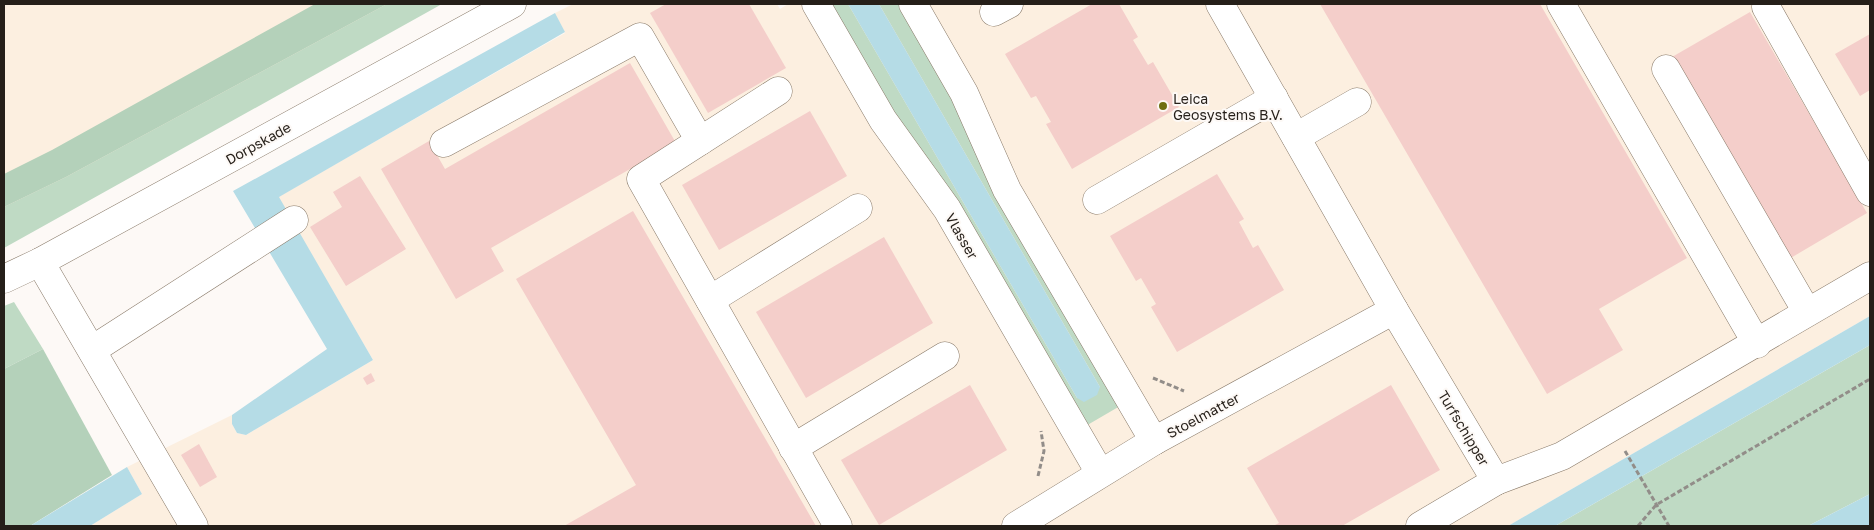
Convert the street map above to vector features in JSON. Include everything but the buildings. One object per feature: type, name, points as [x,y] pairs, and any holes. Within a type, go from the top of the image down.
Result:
[{"type":"street","name":"Dorpskade","points":[[4,280],[512,4]]},
{"type":"street","name":"Vlasser","points":[[816,4],[883,120],[947,209],[1100,473]]},
{"type":"street","points":[[913,4],[964,93],[1007,190],[1154,441]]},
{"type":"street","name":"Turfschipper","points":[[1220,4],[1394,310],[1496,481],[1562,456],[1757,344],[1807,312],[1870,276]]},
{"type":"street","points":[[1562,4],[1757,344]]},
{"type":"street","points":[[1766,7],[1870,192]]},
{"type":"street","points":[[444,144],[640,37],[700,141]]},
{"type":"street","points":[[1666,69],[1807,312]]},
{"type":"street","points":[[778,91],[641,179],[838,526]]},
{"type":"street","points":[[1097,200],[1274,98]]},
{"type":"street","points":[[1296,137],[1357,102]]},
{"type":"street","points":[[710,300],[858,208]]},
{"type":"street","points":[[92,350],[294,220]]},
{"type":"street","points":[[40,262],[194,526]]},
{"type":"street","name":"Stoelmatter","points":[[1016,526],[1154,441],[1394,310]]},
{"type":"street","points":[[793,448],[945,356]]},
{"type":"street","points":[[1420,526],[1496,481]]},
{"type":"path","points":[[1148,375],[1155,380],[1184,392],[1192,390]]},
{"type":"path","points":[[1638,526],[1656,505],[1870,379]]},
{"type":"path","points":[[1033,482],[1039,475],[1044,451],[1040,424]]},
{"type":"path","points":[[1622,445],[1669,526]]},
{"type":"shaded area","points":[[4,4],[391,4],[4,215]]},
{"type":"shaded area","points":[[573,4],[777,4],[780,9],[788,4],[1870,4],[1870,316],[1508,526],[90,526],[142,494],[127,467],[232,415],[232,424],[237,433],[246,435],[373,360],[278,197],[565,33],[555,13]]},
{"type":"green space","points":[[315,4],[387,4],[66,177],[4,207],[4,174],[52,150]]},
{"type":"green space","points":[[387,4],[442,4],[4,248],[4,207],[66,177]]},
{"type":"green space","points":[[827,4],[848,4],[1077,398],[1100,387],[879,4],[901,4],[1120,406],[1084,427]]},
{"type":"green space","points":[[14,302],[43,349],[4,369],[4,306]]},
{"type":"green space","points":[[1870,345],[1870,494],[1808,526],[1555,526]]},
{"type":"green space","points":[[43,349],[112,475],[30,526],[4,526],[4,369]]},
{"type":"water","points":[[848,4],[879,4],[1100,387],[1097,395],[1084,402],[1077,398]]},
{"type":"water","points":[[555,13],[565,32],[279,197],[373,360],[246,435],[237,433],[232,424],[232,415],[327,349],[233,191]]},
{"type":"water","points":[[1870,316],[1870,345],[1555,526],[1508,526]]},
{"type":"water","points":[[127,467],[142,494],[90,526],[30,526]]},
{"type":"water","points":[[1870,494],[1870,526],[1808,526]]},
{"type":"place","name":"Leica Geosystems B.V.","points":[[1163,106]]}]
